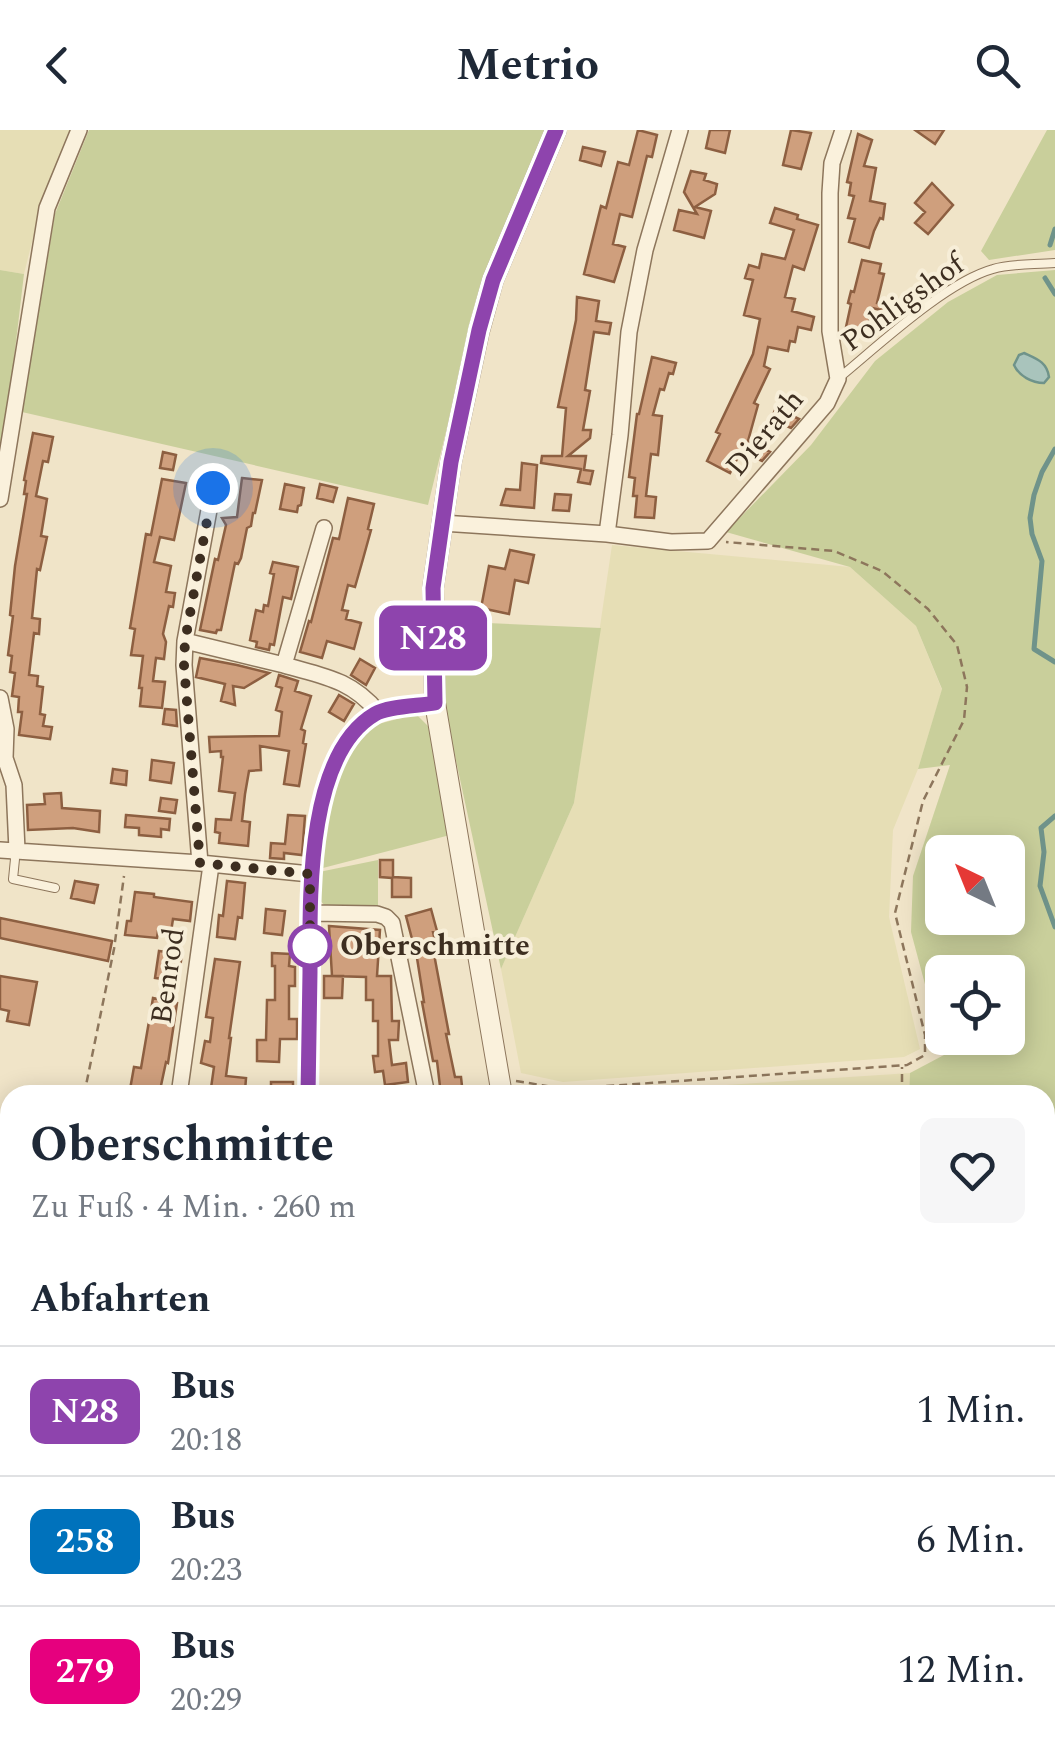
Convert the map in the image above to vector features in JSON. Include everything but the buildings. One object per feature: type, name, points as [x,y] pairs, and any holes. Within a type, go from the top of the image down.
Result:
[{"type":"street","points":[[0,499],[47,208],[79,130]]},
{"type":"street","points":[[501,1085],[435,703],[433,588],[451,462],[479,330],[493,280],[556,130]]},
{"type":"street","points":[[607,534],[630,332],[645,250],[680,130]]},
{"type":"street","name":"Dierath","points":[[708,541],[816,416],[838,378],[830,332],[830,193],[832,163],[843,130]]},
{"type":"street","points":[[205,864],[184,665],[213,488]]},
{"type":"street","points":[[442,523],[671,542],[708,541]]},
{"type":"street","points":[[284,665],[324,528]]},
{"type":"street","points":[[185,641],[334,679],[364,694],[378,712]]},
{"type":"street","points":[[0,698],[6,729],[3,756],[14,785],[10,850],[310,874]]},
{"type":"street","points":[[308,1085],[310,874],[326,785],[340,753],[358,727],[378,712],[435,703]]},
{"type":"street","name":"Benrod","points":[[180,1085],[205,864]]},
{"type":"street","points":[[310,913],[377,914],[392,923],[425,1085]]},
{"type":"lane","name":"Pohligshof","points":[[838,378],[966,279],[996,267],[1055,263]]},
{"type":"lane","points":[[10,850],[15,860],[13,879],[54,888]]},
{"type":"path","points":[[621,1085],[902,1065],[925,1055],[925,1036],[895,913],[923,801],[964,720],[967,687],[957,645],[928,609],[882,571],[834,551],[708,541]]},
{"type":"path","points":[[86,1085],[114,950],[126,859]]},
{"type":"path","points":[[902,1065],[902,1085]]},
{"type":"shaded area","points":[[0,130],[70,130],[44,194],[24,274],[0,270]]},
{"type":"shaded area","points":[[612,545],[850,567],[916,626],[942,690],[918,769],[893,830],[889,917],[920,1049],[904,1057],[563,1082],[521,1073],[501,969],[574,803]]},
{"type":"shaded area","points":[[910,1073],[909,1085],[728,1085]]},
{"type":"green space","points":[[89,130],[545,130],[485,273],[428,505],[22,412],[55,214]]},
{"type":"green space","points":[[1047,130],[1055,130],[1055,250],[989,260],[981,251]]},
{"type":"green space","points":[[0,270],[24,274],[0,461]]},
{"type":"green space","points":[[1055,270],[1055,1085],[909,1085],[910,1073],[944,1055],[1025,1055],[1025,955],[925,955],[925,984],[911,932],[913,876],[925,840],[925,935],[1025,935],[1025,835],[927,835],[950,765],[918,769],[942,689],[916,626],[850,567],[726,532],[811,445],[875,361],[948,302],[997,275]]},
{"type":"green space","points":[[443,621],[601,628],[574,803],[501,969],[444,705]]},
{"type":"green space","points":[[416,714],[429,727],[450,835],[319,869],[335,783],[346,757],[367,727]]},
{"type":"green space","points":[[378,860],[378,909],[326,907],[318,898],[319,872]]},
{"type":"water","points":[[1024,353],[1046,368],[1049,377],[1044,383],[1026,378],[1016,369],[1019,355]]},
{"type":"waterway","points":[[1050,245],[1055,229]]},
{"type":"waterway","points":[[1045,278],[1055,294]]},
{"type":"waterway","points":[[1055,449],[1042,472],[1030,518],[1042,561],[1034,649],[1055,662]]},
{"type":"waterway","points":[[1055,816],[1041,828],[1044,852],[1040,886],[1055,927]]},
{"type":"bus line","name":"N28","points":[[308,1085],[310,874],[326,785],[340,753],[358,727],[378,712],[435,703],[433,588],[451,462],[493,280],[556,130]]},
{"type":"place","name":"Oberschmitte","points":[[310,946]]},
{"type":"route","points":[[213,488],[184,665],[200,863],[310,874],[310,946]]}]
